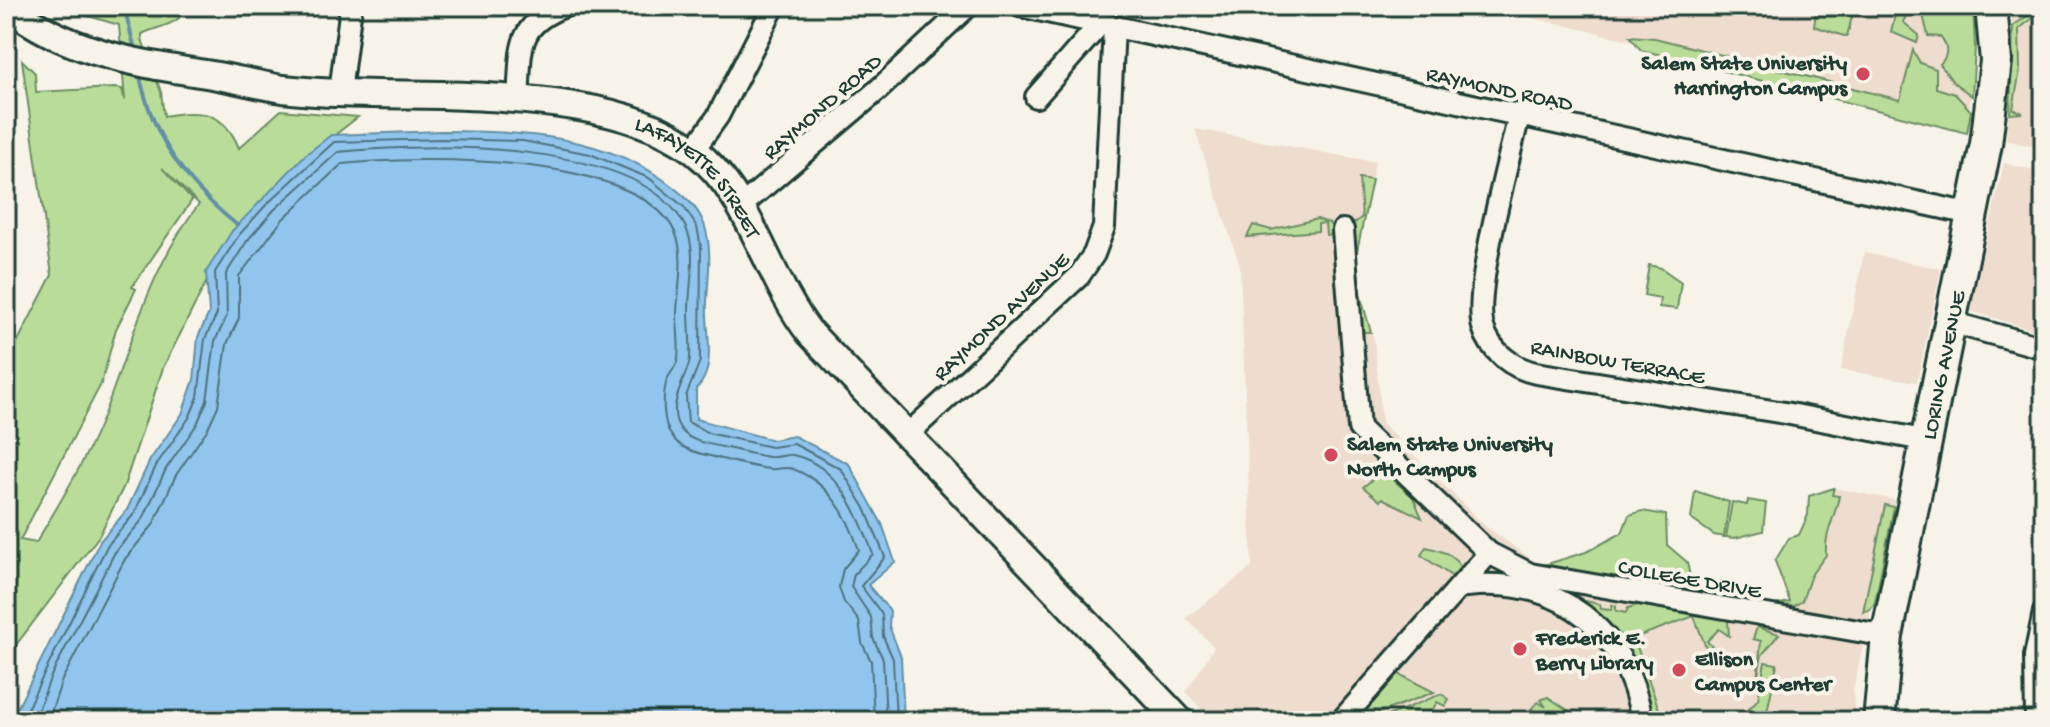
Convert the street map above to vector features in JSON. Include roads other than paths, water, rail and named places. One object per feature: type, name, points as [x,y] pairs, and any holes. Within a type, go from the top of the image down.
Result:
[{"type":"highway","name":"LORING AVENUE","points":[[1879,721],[1887,636],[1986,144],[1996,61],[1991,6]]},
{"type":"main road","name":"LAFAYETTE STREET","points":[[8,6],[55,38],[114,57],[284,89],[518,98],[624,120],[663,134],[693,151],[721,179],[740,207],[797,316],[1180,721]]},
{"type":"street","points":[[340,92],[351,6]]},
{"type":"street","points":[[518,98],[523,37],[530,25],[544,14],[565,6]]},
{"type":"street","points":[[693,151],[718,116],[774,6]]},
{"type":"street","name":"RAYMOND ROAD","points":[[740,207],[879,89],[968,6]]},
{"type":"street","name":"RAYMOND ROAD","points":[[1020,6],[1971,214]]},
{"type":"street","points":[[1036,97],[1107,25]]},
{"type":"street","name":"RAYMOND AVENUE","points":[[908,434],[1079,276],[1094,254],[1104,227],[1107,25]]},
{"type":"street","name":"RAINBOW TERRACE","points":[[1519,115],[1481,296],[1484,329],[1496,350],[1514,366],[1531,372],[1785,413],[1928,441]]},
{"type":"street","name":"COLLEGE DRIVE","points":[[1343,230],[1359,428],[1489,553],[1530,574],[1887,636]]},
{"type":"street","points":[[1950,322],[2044,348]]},
{"type":"street","points":[[1341,721],[1489,553]]},
{"type":"street","points":[[1466,586],[1497,583],[1534,589],[1577,611],[1606,637],[1624,663],[1638,697],[1642,721]]},
{"type":"street","points":[[2036,721],[2035,656],[2044,612]]},
{"type":"water","points":[[442,131],[533,135],[592,146],[648,170],[678,191],[695,208],[707,233],[709,263],[709,360],[703,381],[696,389],[696,419],[773,440],[794,436],[849,464],[882,524],[895,562],[868,585],[890,611],[889,626],[901,657],[904,721],[11,721],[100,541],[127,510],[150,460],[182,414],[194,380],[198,337],[209,313],[206,272],[232,231],[304,156],[331,135]]},
{"type":"waterway","points":[[124,6],[135,50]]},
{"type":"waterway","points":[[139,71],[152,116],[173,157],[202,193],[237,225]]},
{"type":"place","name":"Salem State University Harrington Campus","points":[[1863,74]]},
{"type":"place","name":"Salem State University North Campus","points":[[1331,455]]},
{"type":"place","name":"Frederick E. Berry Library","points":[[1520,649]]},
{"type":"place","name":"Ellison Campus Center","points":[[1679,670]]}]
